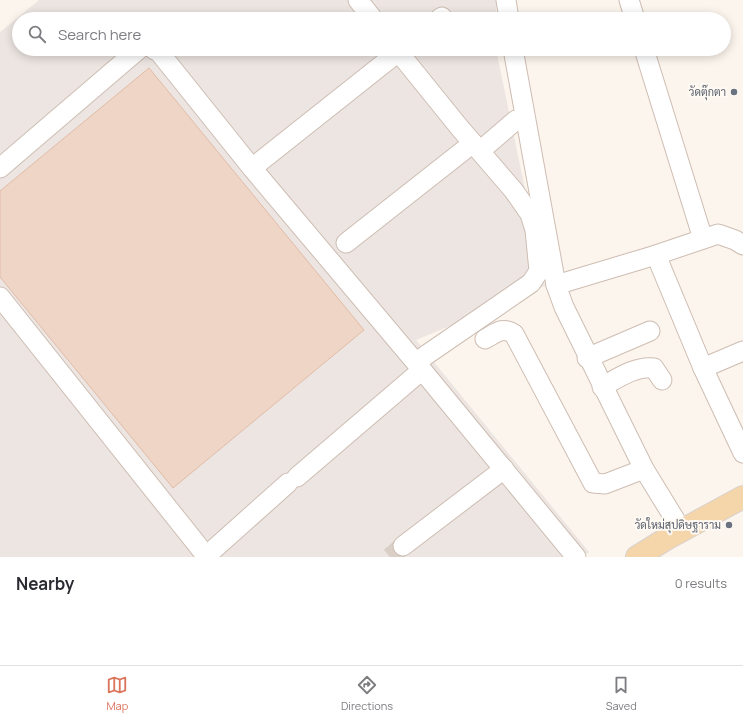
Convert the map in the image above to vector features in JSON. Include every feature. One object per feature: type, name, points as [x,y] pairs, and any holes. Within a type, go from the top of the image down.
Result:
[{"type":"main road","points":[[637,557],[743,497]]},
{"type":"street","points":[[358,0],[367,12]]},
{"type":"street","points":[[506,0],[507,12]]},
{"type":"street","points":[[629,0],[633,12]]},
{"type":"street","points":[[0,168],[131,56]]},
{"type":"street","points":[[161,56],[252,168],[419,366],[576,557]]},
{"type":"street","points":[[252,168],[392,56]]},
{"type":"street","points":[[2,302],[206,557],[419,366],[531,283],[539,271],[535,230],[530,214],[514,191],[476,147],[404,56]]},
{"type":"street","points":[[514,56],[556,285],[564,307],[602,388],[644,469],[682,531]]},
{"type":"street","points":[[646,56],[703,239]]},
{"type":"street","points":[[346,243],[476,147],[516,120]]},
{"type":"street","points":[[556,285],[656,255],[718,234],[735,240],[743,245]]},
{"type":"street","points":[[656,255],[703,368],[743,453]]},
{"type":"street","points":[[485,339],[502,330],[508,330],[514,334],[593,482],[605,484],[644,469]]},
{"type":"street","points":[[587,358],[650,331]]},
{"type":"street","points":[[703,368],[743,351]]},
{"type":"street","points":[[602,388],[626,373],[645,367],[654,368],[662,380]]},
{"type":"street","points":[[403,546],[504,469]]},
{"type":"shaded area","points":[[39,0],[496,0],[496,12],[24,12]]},
{"type":"shaded area","points":[[12,22],[12,56],[497,56],[545,286],[416,340],[589,552],[583,557],[0,557],[0,32]]},
{"type":"building","points":[[149,68],[364,330],[173,488],[0,277],[0,191]]},
{"type":"tunnel","points":[[390,557],[403,546]]},
{"type":"place","name":"วัดตุ๊กตา","points":[[734,92]]},
{"type":"place","name":"วัดใหม่สุปดิษฐาราม","points":[[729,525]]}]
